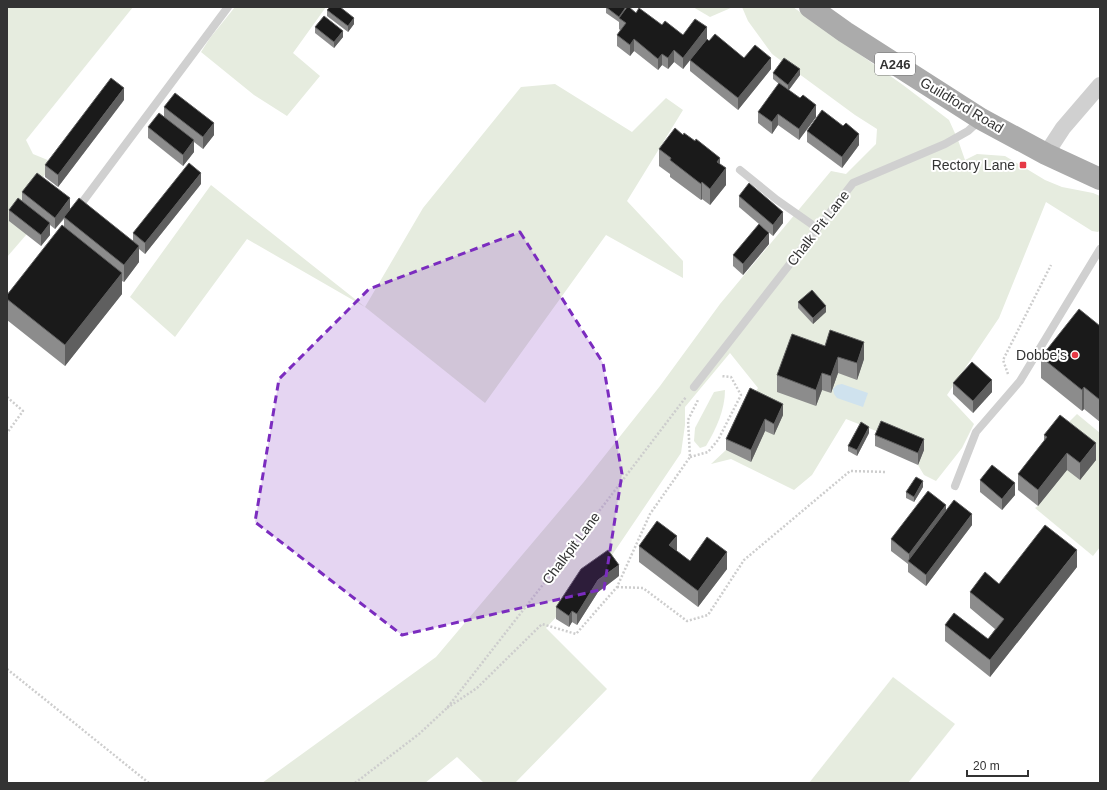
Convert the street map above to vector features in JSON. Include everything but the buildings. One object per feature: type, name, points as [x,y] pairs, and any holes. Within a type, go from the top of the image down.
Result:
[{"type":"main road","name":"Guildford Road","points":[[810,7],[845,32],[981,119],[1046,154],[1100,179]]},
{"type":"street","points":[[1046,154],[1063,128],[1100,84]]},
{"type":"lane","points":[[81,204],[228,7]]},
{"type":"lane","name":"Chalk Pit Lane","points":[[694,387],[853,183],[945,144],[968,131],[981,119]]},
{"type":"lane","points":[[740,170],[777,200],[817,228]]},
{"type":"lane","points":[[955,486],[976,432],[1020,381],[1100,249]]},
{"type":"path","points":[[1020,381],[1008,374],[1003,360],[1051,265]]},
{"type":"path","points":[[355,783],[419,734],[447,708],[478,688],[542,624],[576,634],[617,587],[650,514],[690,457],[688,420],[702,393],[720,376],[731,377],[740,395],[718,440],[708,452],[690,457]]},
{"type":"path","points":[[694,387],[702,393]]},
{"type":"path","name":"Chalkpit Lane","points":[[447,708],[694,387]]},
{"type":"path","points":[[7,398],[23,411],[7,433]]},
{"type":"path","points":[[617,587],[643,588],[687,621],[708,615],[744,560],[850,471],[887,472]]},
{"type":"path","points":[[7,670],[149,783]]},
{"type":"highlighted area","points":[[520,232],[603,363],[622,474],[604,589],[402,635],[255,522],[279,379],[369,289]]},
{"type":"shaded area","points":[[7,7],[133,7],[26,140],[33,154],[55,163],[37,184],[26,235],[7,257]]},
{"type":"shaded area","points":[[235,7],[326,7],[293,53],[320,76],[287,116],[254,95],[201,52],[210,38]]},
{"type":"shaded area","points":[[693,7],[733,7],[710,17]]},
{"type":"shaded area","points":[[742,7],[793,7],[903,85],[949,120],[965,160],[977,154],[1005,156],[1045,180],[1062,187],[1093,193],[1100,196],[1100,230],[1098,232],[1092,231],[1046,202],[999,318],[947,395],[974,424],[962,448],[936,481],[924,475],[918,465],[924,450],[846,419],[812,475],[794,490],[731,459],[711,464],[726,450],[750,400],[758,388],[730,353],[685,407],[685,425],[681,453],[608,561],[546,628],[607,689],[515,783],[484,783],[457,757],[425,783],[262,783],[436,657],[583,483],[660,386],[720,304],[831,171],[846,174],[876,144],[877,129],[855,115],[772,54],[748,21]]},
{"type":"shaded area","points":[[555,84],[632,132],[666,98],[683,110],[627,201],[683,261],[683,278],[606,235],[485,403],[365,307],[423,208],[521,87]]},
{"type":"shaded area","points":[[211,185],[365,307],[247,239],[175,337],[130,297]]},
{"type":"shaded area","points":[[725,390],[722,412],[716,426],[706,446],[700,448],[694,441],[695,428],[714,392]]},
{"type":"shaded area","points":[[1077,414],[1100,433],[1100,547],[1093,556],[1035,508],[1067,470],[1060,431]]},
{"type":"shaded area","points":[[893,677],[955,724],[908,783],[809,783]]},
{"type":"water","points":[[842,384],[868,393],[863,407],[837,398],[833,389],[837,385]]},
{"type":"place","name":"Rectory Lane","points":[[1023,165]]},
{"type":"place","name":"Dobbe's","points":[[1075,355]]}]
